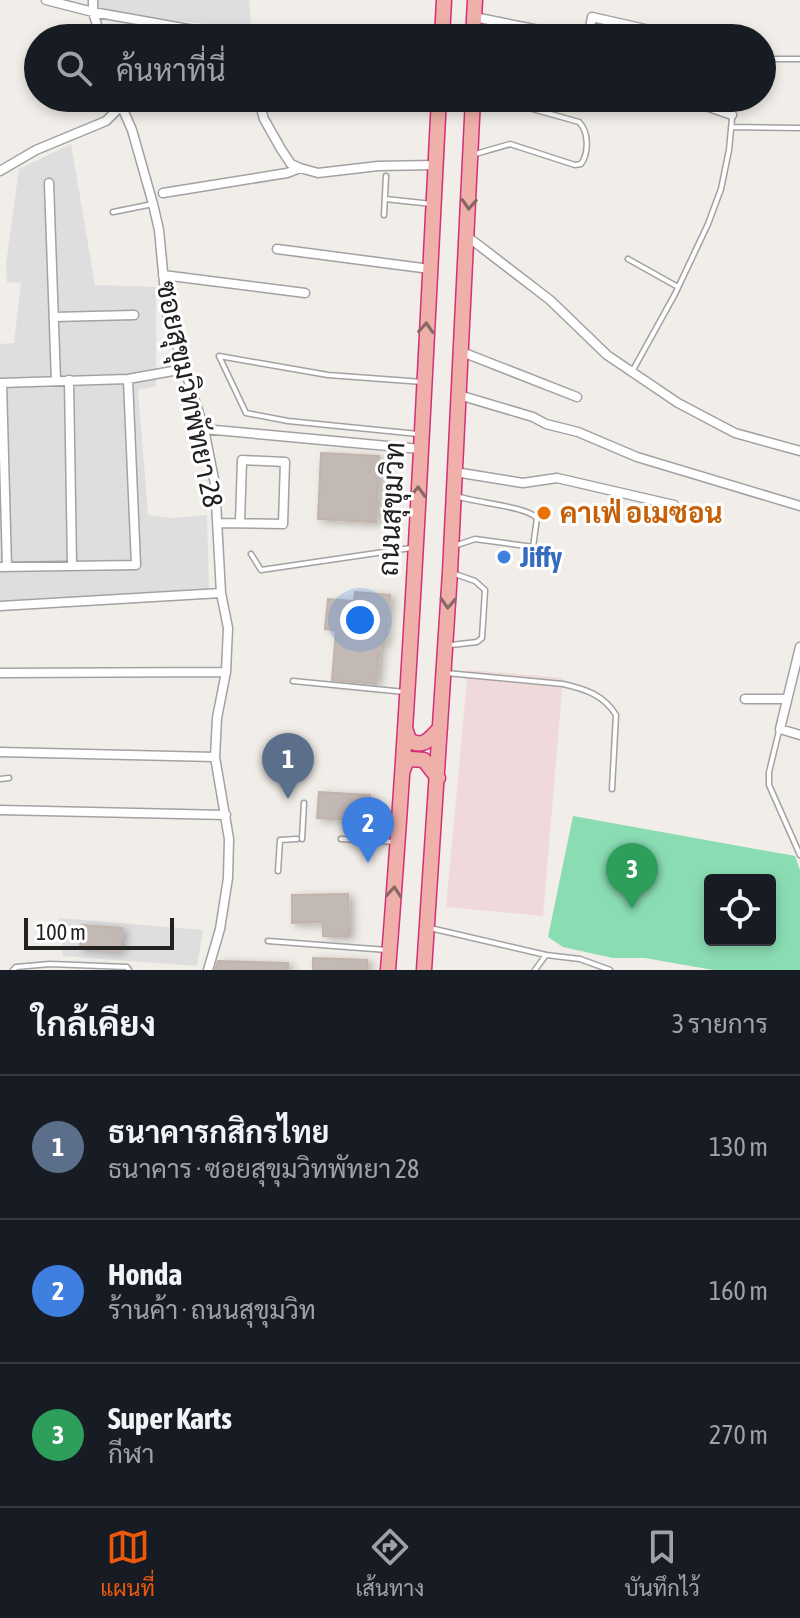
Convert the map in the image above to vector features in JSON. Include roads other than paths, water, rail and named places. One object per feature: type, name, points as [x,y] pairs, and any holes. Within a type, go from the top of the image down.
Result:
[{"type":"highway","points":[[443,24],[444,0]]},
{"type":"highway","points":[[474,24],[475,0]]},
{"type":"highway","name":"ถนนสุขุมวิท","points":[[388,970],[417,547],[438,112]]},
{"type":"highway","points":[[424,970],[450,572],[473,112]]},
{"type":"highway","points":[[405,726],[409,740],[420,745],[440,728]]},
{"type":"highway","points":[[402,775],[406,762],[417,758],[424,760],[438,778]]},
{"type":"street","points":[[49,0],[93,12],[160,24]]},
{"type":"street","points":[[93,0],[97,24]]},
{"type":"street","points":[[474,17],[509,24]]},
{"type":"street","points":[[591,24],[592,17],[623,24]]},
{"type":"street","points":[[0,171],[36,150],[106,121],[112,112]]},
{"type":"street","name":"ซอยสุขุมวิทพัทยา 28","points":[[124,112],[132,130],[153,204],[159,230],[167,314],[204,429],[215,484],[221,593],[228,628],[226,672],[217,718],[215,757],[229,839],[228,878],[220,929],[208,970]]},
{"type":"street","points":[[262,112],[291,164],[300,168],[318,173],[378,166],[435,165]]},
{"type":"street","points":[[723,112],[732,115]]},
{"type":"street","points":[[163,193],[287,173],[300,168]]},
{"type":"street","points":[[49,183],[56,381]]},
{"type":"street","points":[[468,237],[550,300],[607,355],[678,403],[735,433],[800,451]]},
{"type":"street","points":[[277,249],[430,269]]},
{"type":"street","points":[[163,275],[305,293]]},
{"type":"street","points":[[54,317],[134,315]]},
{"type":"street","points":[[462,352],[577,397]]},
{"type":"street","points":[[128,379],[136,565],[3,567],[1,383],[128,379],[184,369]]},
{"type":"street","points":[[69,380],[72,565]]},
{"type":"street","points":[[459,395],[578,432],[637,457],[800,506]]},
{"type":"street","points":[[204,429],[420,441]]},
{"type":"street","points":[[218,523],[283,524],[285,462],[242,460],[240,522]]},
{"type":"street","points":[[455,472],[523,483],[557,478],[674,505]]},
{"type":"street","points":[[0,606],[221,593]]},
{"type":"street","points":[[800,647],[780,729],[800,735]]},
{"type":"street","points":[[0,673],[226,672]]},
{"type":"street","points":[[745,699],[787,699]]},
{"type":"street","points":[[0,752],[215,757]]},
{"type":"street","points":[[0,810],[226,815]]},
{"type":"lane","points":[[776,59],[800,59]]},
{"type":"lane","points":[[472,155],[510,144],[575,165],[581,164],[585,160],[586,135],[579,122],[543,112]]},
{"type":"lane","points":[[632,372],[708,224],[721,189],[732,112]]},
{"type":"lane","points":[[731,127],[800,128]]},
{"type":"lane","points":[[384,215],[386,176]]},
{"type":"lane","points":[[385,199],[435,204]]},
{"type":"lane","points":[[113,212],[153,204]]},
{"type":"lane","points":[[628,259],[678,287]]},
{"type":"lane","points":[[420,441],[246,413],[219,356],[328,375],[423,382]]},
{"type":"lane","points":[[451,547],[475,539],[533,547],[537,518],[529,510],[478,503],[454,495]]},
{"type":"lane","points":[[251,554],[261,570],[417,547]]},
{"type":"lane","points":[[445,646],[477,642],[482,638],[484,627],[485,590],[475,581],[450,572]]},
{"type":"lane","points":[[443,672],[563,684],[579,687],[605,700],[616,715],[612,789]]},
{"type":"lane","points":[[293,681],[408,692]]},
{"type":"lane","points":[[780,729],[769,772],[769,785],[800,855]]},
{"type":"lane","points":[[0,779],[9,778]]},
{"type":"lane","points":[[278,871],[280,840],[300,839],[304,803]]},
{"type":"lane","points":[[341,839],[398,843]]},
{"type":"lane","points":[[427,927],[546,955],[580,959],[610,970]]},
{"type":"lane","points":[[268,941],[389,950]]},
{"type":"lane","points":[[535,970],[546,955]]},
{"type":"lane","points":[[13,970],[16,967],[127,967],[129,970]]},
{"type":"place","name":"คาเฟ่ อเมซอน","points":[[544,513]]},
{"type":"place","name":"Jiffy","points":[[504,557]]},
{"type":"place","name":"ธนาคารกสิกรไทย","points":[[288,799]]},
{"type":"place","name":"Honda","points":[[368,863]]},
{"type":"place","name":"Super Karts","points":[[632,909]]}]
